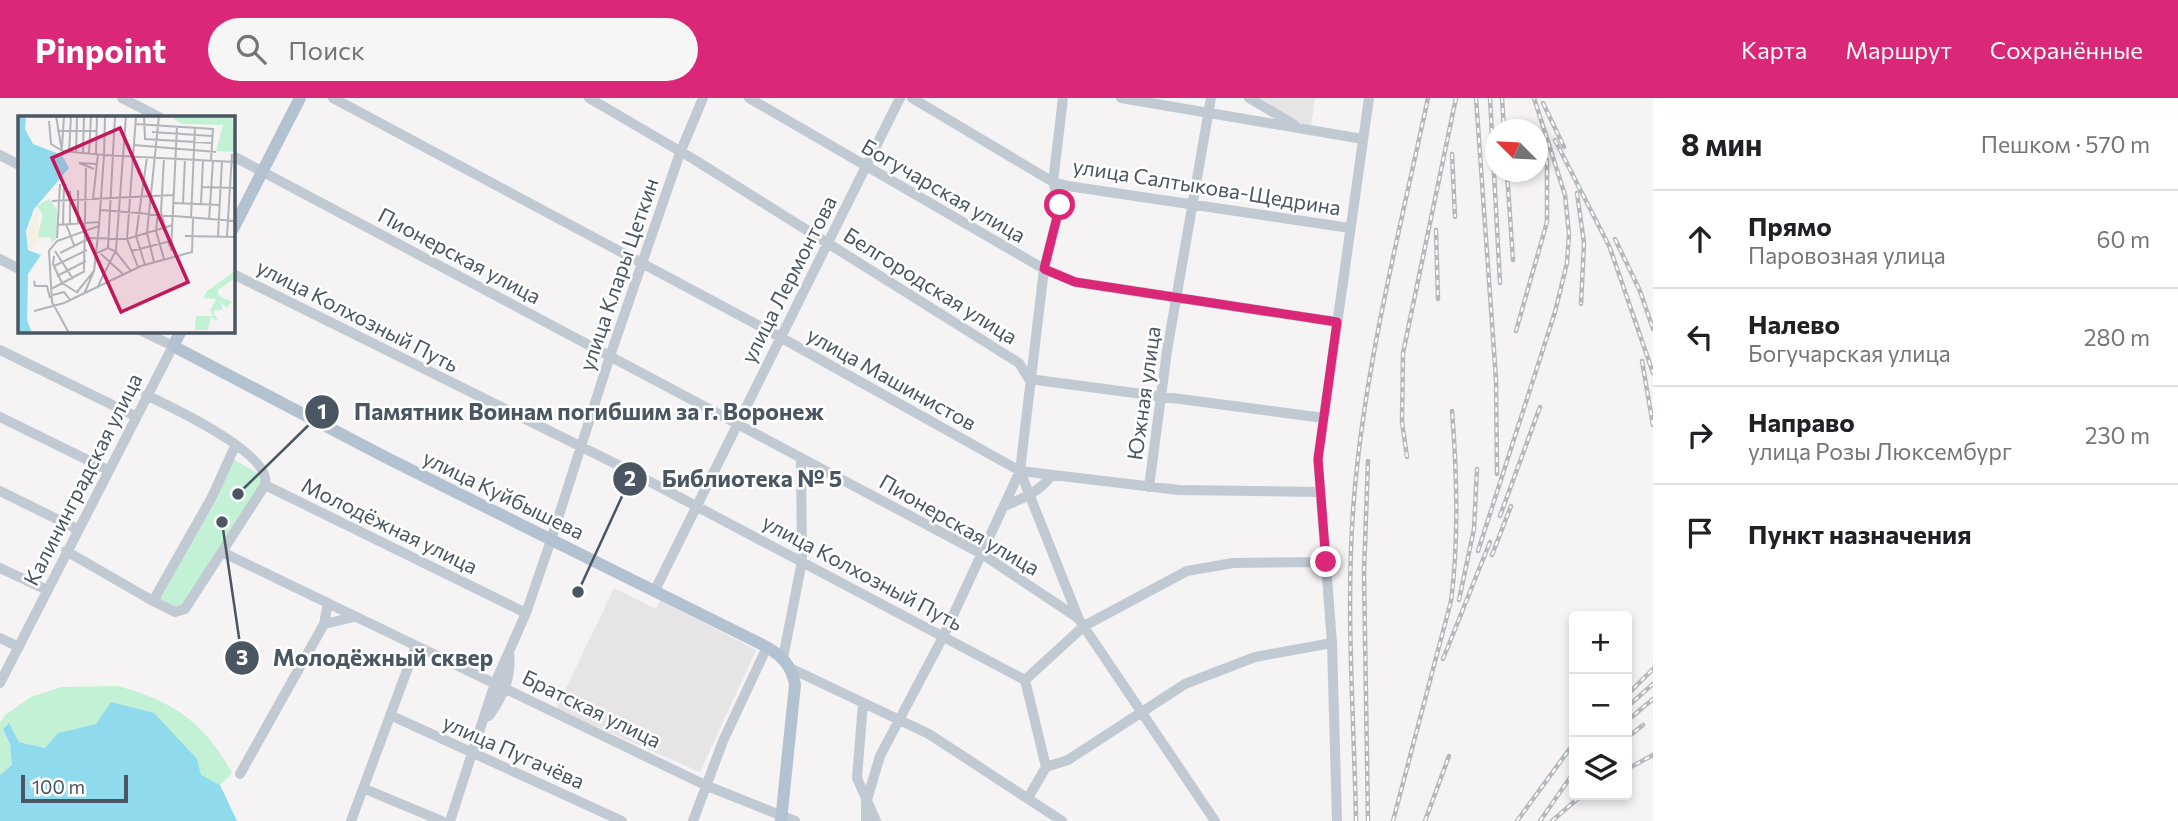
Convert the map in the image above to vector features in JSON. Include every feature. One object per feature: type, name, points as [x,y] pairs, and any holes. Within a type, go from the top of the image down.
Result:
[{"type":"main road","points":[[234,227],[300,98]]},
{"type":"main road","name":"Калининградская улица","points":[[173,346],[180,332]]},
{"type":"main road","name":"улица Куйбышева","points":[[173,346],[551,540],[767,647],[787,663]]},
{"type":"main road","points":[[781,818],[800,681],[787,663]]},
{"type":"street","points":[[122,98],[157,116]]},
{"type":"street","name":"улица Машинистов","points":[[333,98],[780,337],[1020,471],[1149,487],[1318,492]]},
{"type":"street","name":"Белгородская улица","points":[[589,98],[827,242],[1019,363],[1029,379]]},
{"type":"street","name":"улица Клары Цеткин","points":[[450,821],[485,722],[495,683],[526,613],[579,447],[680,153],[703,98]]},
{"type":"street","name":"Богучарская улица","points":[[749,98],[1044,269],[1075,282],[1337,322]]},
{"type":"street","name":"улица Лермонтова","points":[[656,590],[900,98]]},
{"type":"street","name":"улица Салтыкова-Щедрина","points":[[912,98],[1054,181],[1350,228]]},
{"type":"street","points":[[866,821],[866,803],[880,756],[943,636],[1007,505],[1020,471],[1044,269],[1060,205],[1054,181],[1063,98]]},
{"type":"street","points":[[1121,98],[1363,139]]},
{"type":"street","name":"Южная улица","points":[[1149,487],[1161,394],[1206,114],[1211,98]]},
{"type":"street","points":[[1249,98],[1301,129]]},
{"type":"street","points":[[1337,821],[1332,643],[1318,492],[1324,418],[1369,98]]},
{"type":"street","points":[[0,155],[18,164]]},
{"type":"street","name":"Пионерская улица","points":[[234,157],[982,554],[1081,622],[1215,821]]},
{"type":"street","points":[[0,259],[18,268]]},
{"type":"street","name":"улица Колхозный Путь","points":[[234,274],[802,561],[1025,680]]},
{"type":"street","name":"улица Куйбышева","points":[[144,332],[173,346]]},
{"type":"street","name":"Калининградская улица","points":[[0,683],[173,346]]},
{"type":"street","points":[[0,349],[135,416]]},
{"type":"street","points":[[1019,363],[1032,355]]},
{"type":"street","points":[[1029,379],[1161,394],[1324,418]]},
{"type":"street","points":[[66,551],[153,601],[175,612],[182,612],[265,485],[266,476],[261,467],[212,428],[146,395]]},
{"type":"street","points":[[0,417],[108,470]]},
{"type":"street","points":[[153,601],[212,497],[235,446]]},
{"type":"street","points":[[787,663],[802,561],[801,458]]},
{"type":"street","points":[[1020,471],[1081,622]]},
{"type":"street","points":[[1007,505],[1045,485],[1051,476]]},
{"type":"street","name":"Молодёжная улица","points":[[265,485],[526,613]]},
{"type":"street","points":[[0,491],[77,529]]},
{"type":"street","name":"Братская улица","points":[[223,553],[705,785],[781,818],[795,821]]},
{"type":"street","points":[[1046,767],[1025,680],[1081,622],[1187,571],[1233,563],[1326,562]]},
{"type":"street","points":[[0,568],[47,590]]},
{"type":"street","points":[[240,774],[324,625],[328,603]]},
{"type":"street","points":[[324,625],[355,617]]},
{"type":"street","points":[[0,638],[19,647]]},
{"type":"street","points":[[1028,798],[1046,767],[1068,760],[1185,684],[1226,666],[1332,643]]},
{"type":"street","points":[[351,821],[416,646]]},
{"type":"street","points":[[693,821],[705,785],[767,647]]},
{"type":"street","points":[[485,722],[506,688],[511,668],[509,651]]},
{"type":"street","points":[[800,681],[863,703],[929,734],[1062,821]]},
{"type":"street","points":[[863,703],[857,778],[876,821]]},
{"type":"street","name":"улица Пугачёва","points":[[390,715],[622,821]]},
{"type":"street","points":[[365,789],[442,821]]},
{"type":"shaded area","points":[[1259,98],[1315,98],[1311,126],[1307,126]]},
{"type":"shaded area","points":[[614,588],[656,609],[660,601],[756,650],[700,772],[556,709]]},
{"type":"green space","points":[[233,459],[259,474],[262,479],[255,498],[180,609],[159,599],[160,596],[216,501]]},
{"type":"green space","points":[[117,686],[154,698],[185,716],[210,740],[232,773],[220,785],[96,724],[58,733],[45,748],[19,742],[8,724],[3,729],[10,744],[13,765],[0,775],[0,723],[5,715],[31,697],[61,687]]},
{"type":"water","points":[[111,702],[154,713],[197,759],[201,775],[220,785],[237,821],[0,821],[0,775],[12,765],[10,744],[3,729],[9,723],[19,742],[45,748],[58,733],[96,724]]},
{"type":"railway","points":[[1356,821],[1350,619],[1354,498],[1375,347],[1428,98]]},
{"type":"railway","points":[[1407,457],[1402,422],[1403,353],[1456,98]]},
{"type":"railway","points":[[1476,98],[1496,379],[1497,474]]},
{"type":"railway","points":[[1490,98],[1500,283]]},
{"type":"railway","points":[[1502,98],[1503,119]]},
{"type":"railway","points":[[1478,551],[1555,312],[1567,263],[1569,234],[1565,195],[1534,98]]},
{"type":"railway","points":[[1543,103],[1564,147]]},
{"type":"railway","points":[[1555,140],[1610,248],[1653,373]]},
{"type":"railway","points":[[1452,154],[1455,217]]},
{"type":"railway","points":[[1508,182],[1513,260]]},
{"type":"railway","points":[[1516,331],[1547,222],[1547,182]]},
{"type":"railway","points":[[1577,193],[1584,243],[1581,304]]},
{"type":"railway","points":[[1436,230],[1438,299]]},
{"type":"railway","points":[[1615,239],[1640,291],[1653,329]]},
{"type":"railway","points":[[1642,361],[1653,425]]},
{"type":"railway","points":[[1500,516],[1540,407]]},
{"type":"railway","points":[[1393,821],[1451,601],[1456,506],[1452,411]]},
{"type":"railway","points":[[1368,461],[1364,573],[1368,821]]},
{"type":"railway","points":[[1459,600],[1474,529],[1477,469]]},
{"type":"railway","points":[[1492,555],[1511,506]]},
{"type":"railway","points":[[1443,659],[1490,542]]},
{"type":"railway","points":[[1632,690],[1653,669]]},
{"type":"railway","points":[[1632,703],[1653,684]]},
{"type":"railway","points":[[1632,717],[1653,699]]},
{"type":"railway","points":[[1628,737],[1643,725]]},
{"type":"railway","points":[[1517,821],[1569,750]]},
{"type":"railway","points":[[1632,766],[1653,755]]},
{"type":"railway","points":[[1425,821],[1449,756]]},
{"type":"railway","points":[[1540,821],[1569,779]]},
{"type":"railway","points":[[1552,821],[1576,800]]},
{"type":"place","name":"Памятник Воинам погибшим за г. Воронеж","points":[[238,494]]},
{"type":"place","name":"Молодёжный сквер","points":[[222,522]]},
{"type":"place","name":"Библиотека № 5","points":[[578,592]]},
{"type":"route","points":[[1060,205],[1044,269],[1075,282],[1337,322],[1318,459],[1318,492],[1326,562]]}]
